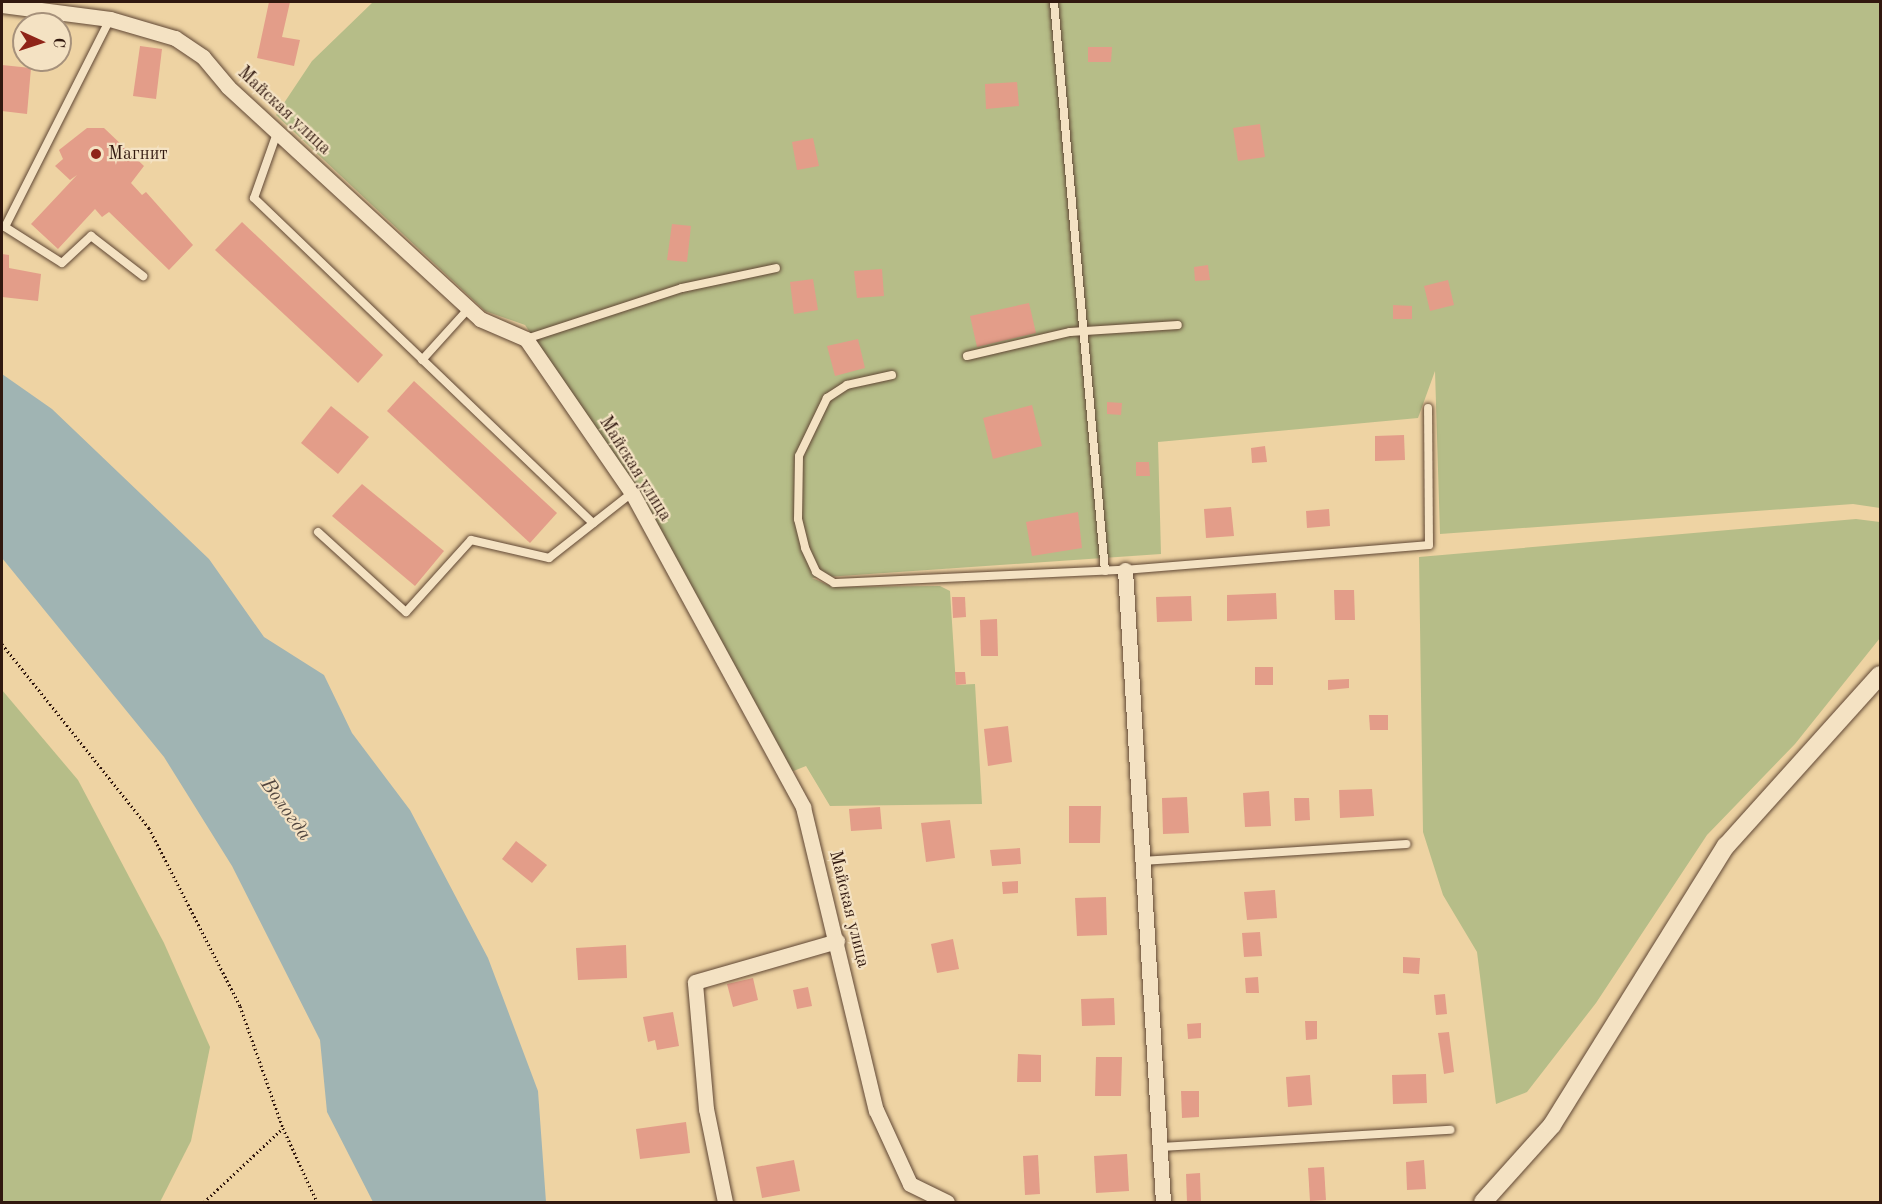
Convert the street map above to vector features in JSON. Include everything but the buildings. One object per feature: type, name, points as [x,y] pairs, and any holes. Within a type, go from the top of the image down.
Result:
[{"type":"street","name":"Майская улица","points":[[2,5],[110,19],[184,45],[469,308],[526,339],[632,493],[803,807],[876,1110],[910,1184],[947,1203]]},
{"type":"street","points":[[1125,570],[1163,1203]]},
{"type":"street","points":[[1483,1203],[1552,1125],[1726,846],[1881,675]]},
{"type":"street","points":[[725,1203],[705,1109],[695,982],[837,941]]},
{"type":"lane","points":[[1054,2],[1086,331],[1105,571]]},
{"type":"lane","points":[[110,19],[3,227],[62,263],[91,236],[143,276]]},
{"type":"lane","points":[[277,133],[254,198],[593,523]]},
{"type":"lane","points":[[526,339],[682,288],[776,268]]},
{"type":"lane","points":[[422,360],[469,308]]},
{"type":"lane","points":[[968,356],[1086,331],[1178,325]]},
{"type":"lane","points":[[892,375],[847,385],[827,398],[799,456],[798,519],[816,572],[834,583],[855,584],[1125,570],[1430,545],[1428,408]]},
{"type":"lane","points":[[318,532],[406,612],[471,540],[549,558],[632,493]]},
{"type":"lane","points":[[1142,861],[1406,844]]},
{"type":"lane","points":[[1161,1147],[1451,1130]]},
{"type":"path","points":[[2,644],[149,828],[240,1006],[283,1128],[317,1203]]},
{"type":"path","points":[[204,1203],[283,1128]]},
{"type":"green space","points":[[373,2],[1880,2],[1880,508],[1853,504],[1440,534],[1435,371],[1418,418],[1158,442],[1161,554],[812,578],[833,587],[940,586],[950,591],[956,685],[975,684],[982,804],[830,806],[806,766],[791,772],[636,490],[525,325],[485,311],[276,115],[312,61]]},
{"type":"green space","points":[[1856,519],[1880,522],[1880,638],[1795,744],[1707,835],[1596,1003],[1527,1092],[1496,1104],[1477,952],[1443,895],[1423,832],[1419,557]]},
{"type":"green space","points":[[2,690],[78,780],[164,943],[210,1047],[191,1141],[160,1202],[2,1202]]},
{"type":"water","name":"Вологда","points":[[2,374],[52,409],[209,559],[264,637],[324,675],[352,733],[410,810],[488,958],[538,1091],[546,1202],[373,1202],[327,1112],[320,1040],[232,866],[164,757],[2,558]]},
{"type":"place","name":"Магнит","points":[[96,154]]}]
